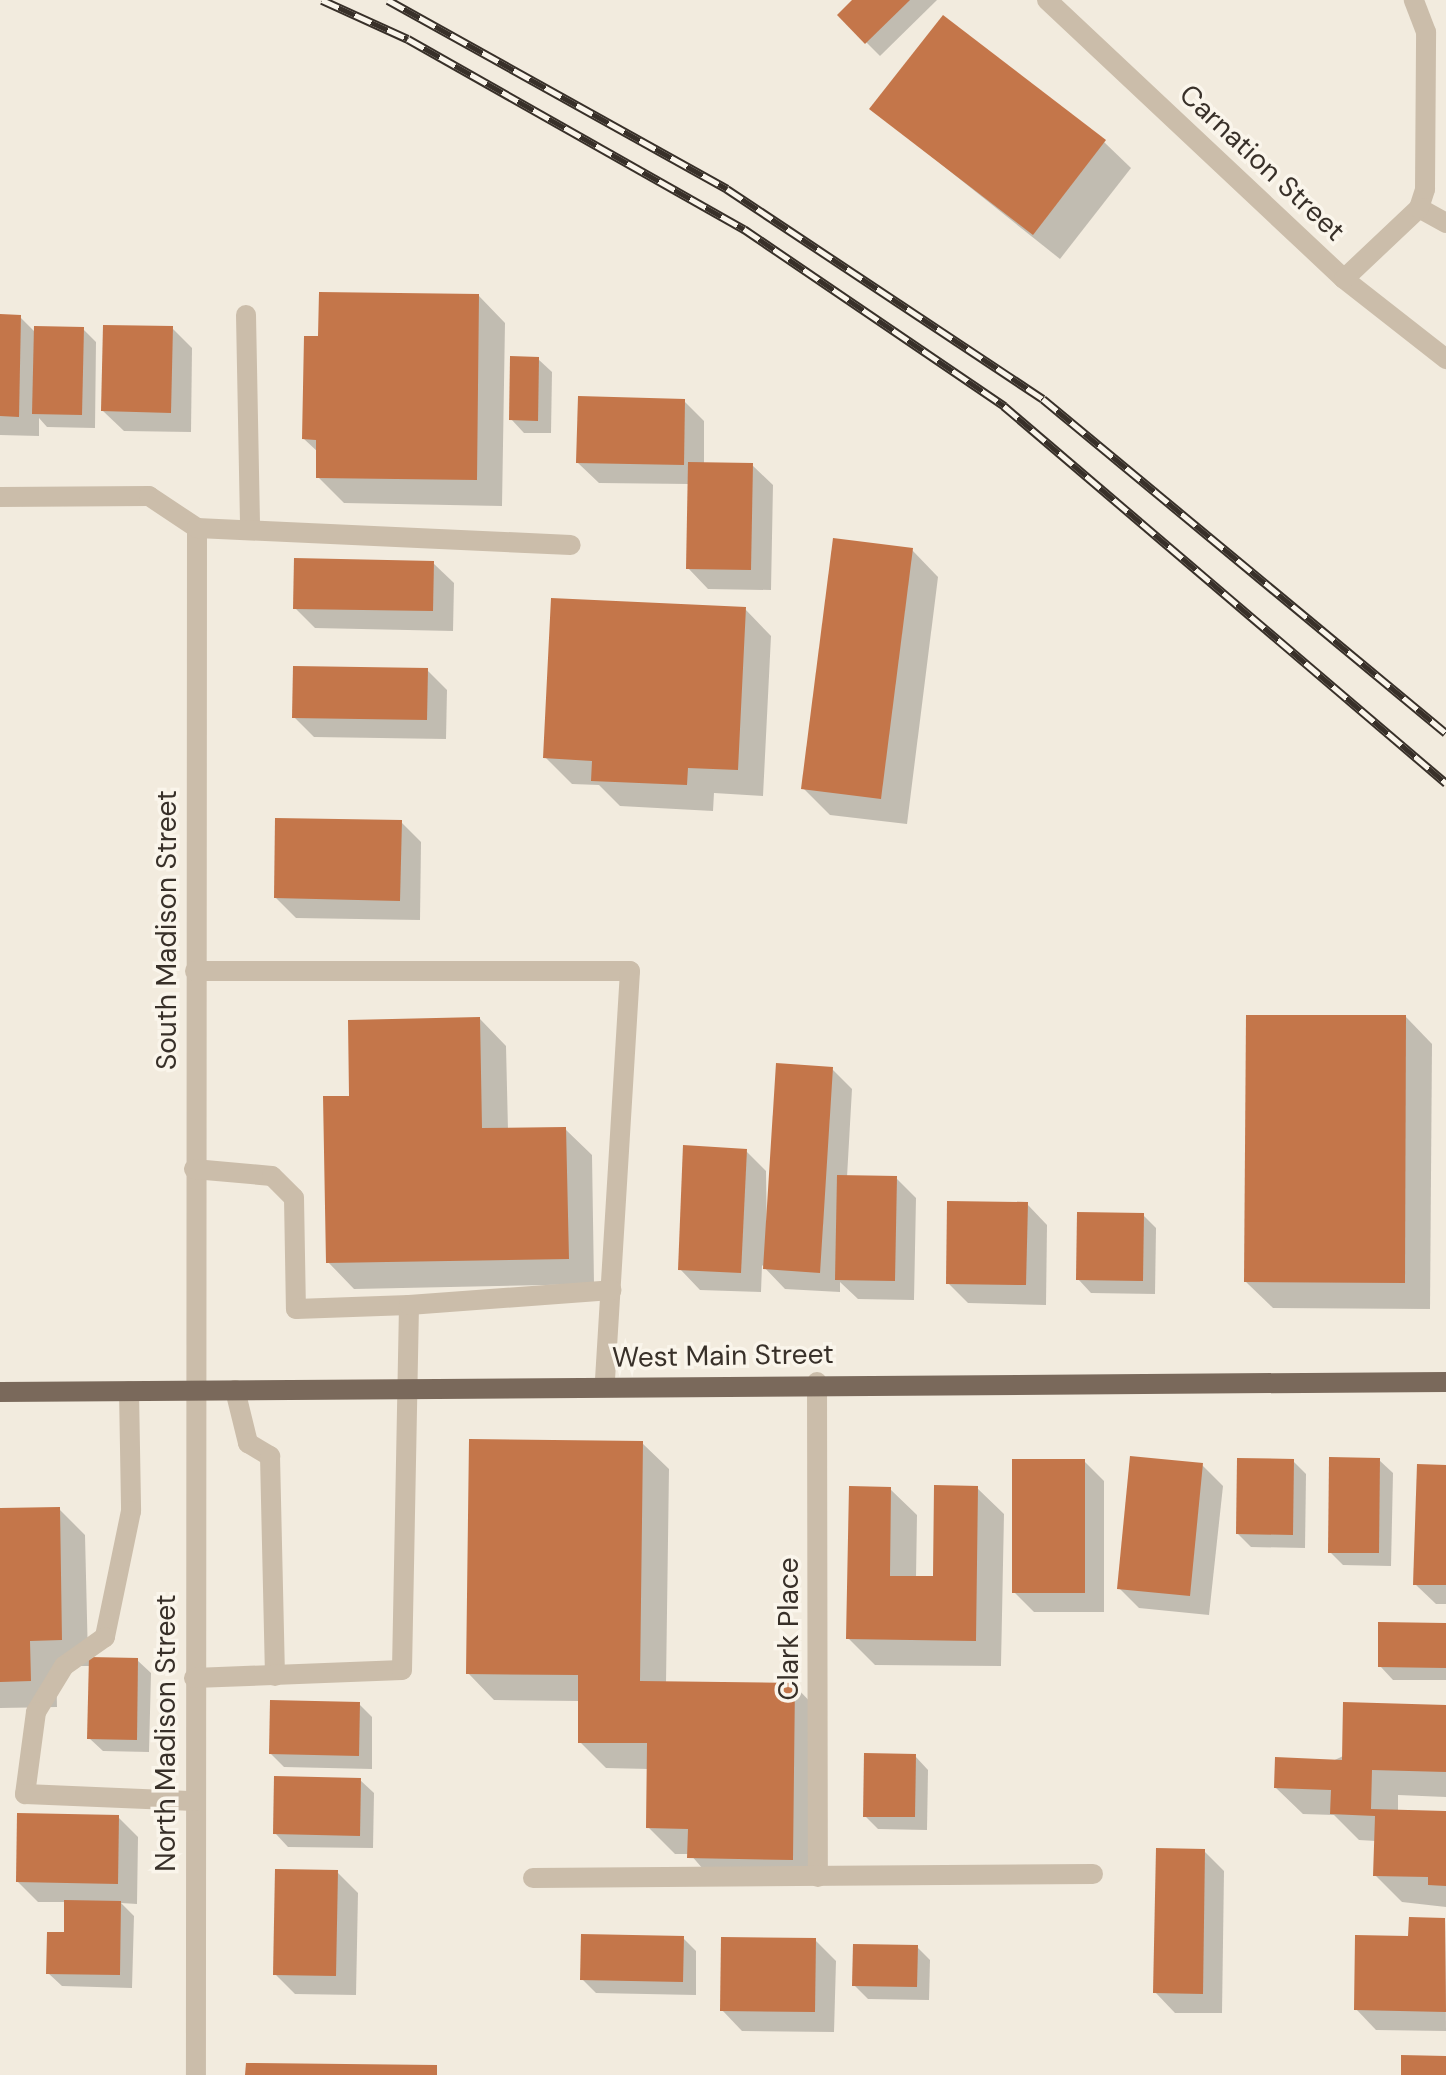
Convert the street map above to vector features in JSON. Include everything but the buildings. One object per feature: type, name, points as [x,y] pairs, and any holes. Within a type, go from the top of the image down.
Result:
[{"type":"main road","name":"West Main Street","points":[[0,1392],[817,1382],[1446,1382]]},
{"type":"street","name":"Carnation Street","points":[[1047,0],[1344,279],[1446,359]]},
{"type":"street","points":[[1344,279],[1419,208],[1436,72],[1414,0]]},
{"type":"street","points":[[1424,165],[1446,165]]},
{"type":"street","points":[[1419,208],[1446,223]]},
{"type":"street","points":[[246,315],[250,530]]},
{"type":"street","points":[[0,497],[149,496],[197,528],[571,545]]},
{"type":"street","name":"South Madison Street","points":[[193,1390],[197,528]]},
{"type":"street","points":[[195,971],[630,971],[605,1385]]},
{"type":"street","points":[[194,1169],[272,1176],[294,1198],[296,1309],[409,1305],[611,1290]]},
{"type":"street","points":[[194,1678],[402,1670],[409,1305]]},
{"type":"street","name":"Clark Place","points":[[817,1382],[818,1877]]},
{"type":"street","name":"North Madison Street","points":[[193,1390],[196,2075]]},
{"type":"street","points":[[235,1390],[248,1443],[270,1456],[275,1676]]},
{"type":"street","points":[[129,1391],[131,1511],[105,1637],[64,1666],[36,1712],[25,1794],[195,1801]]},
{"type":"street","points":[[533,1878],[1093,1874]]},
{"type":"railway","points":[[322,0],[408,39],[744,229],[1004,406],[1446,783]]},
{"type":"railway","points":[[388,0],[727,189],[1043,399],[1446,733]]}]
